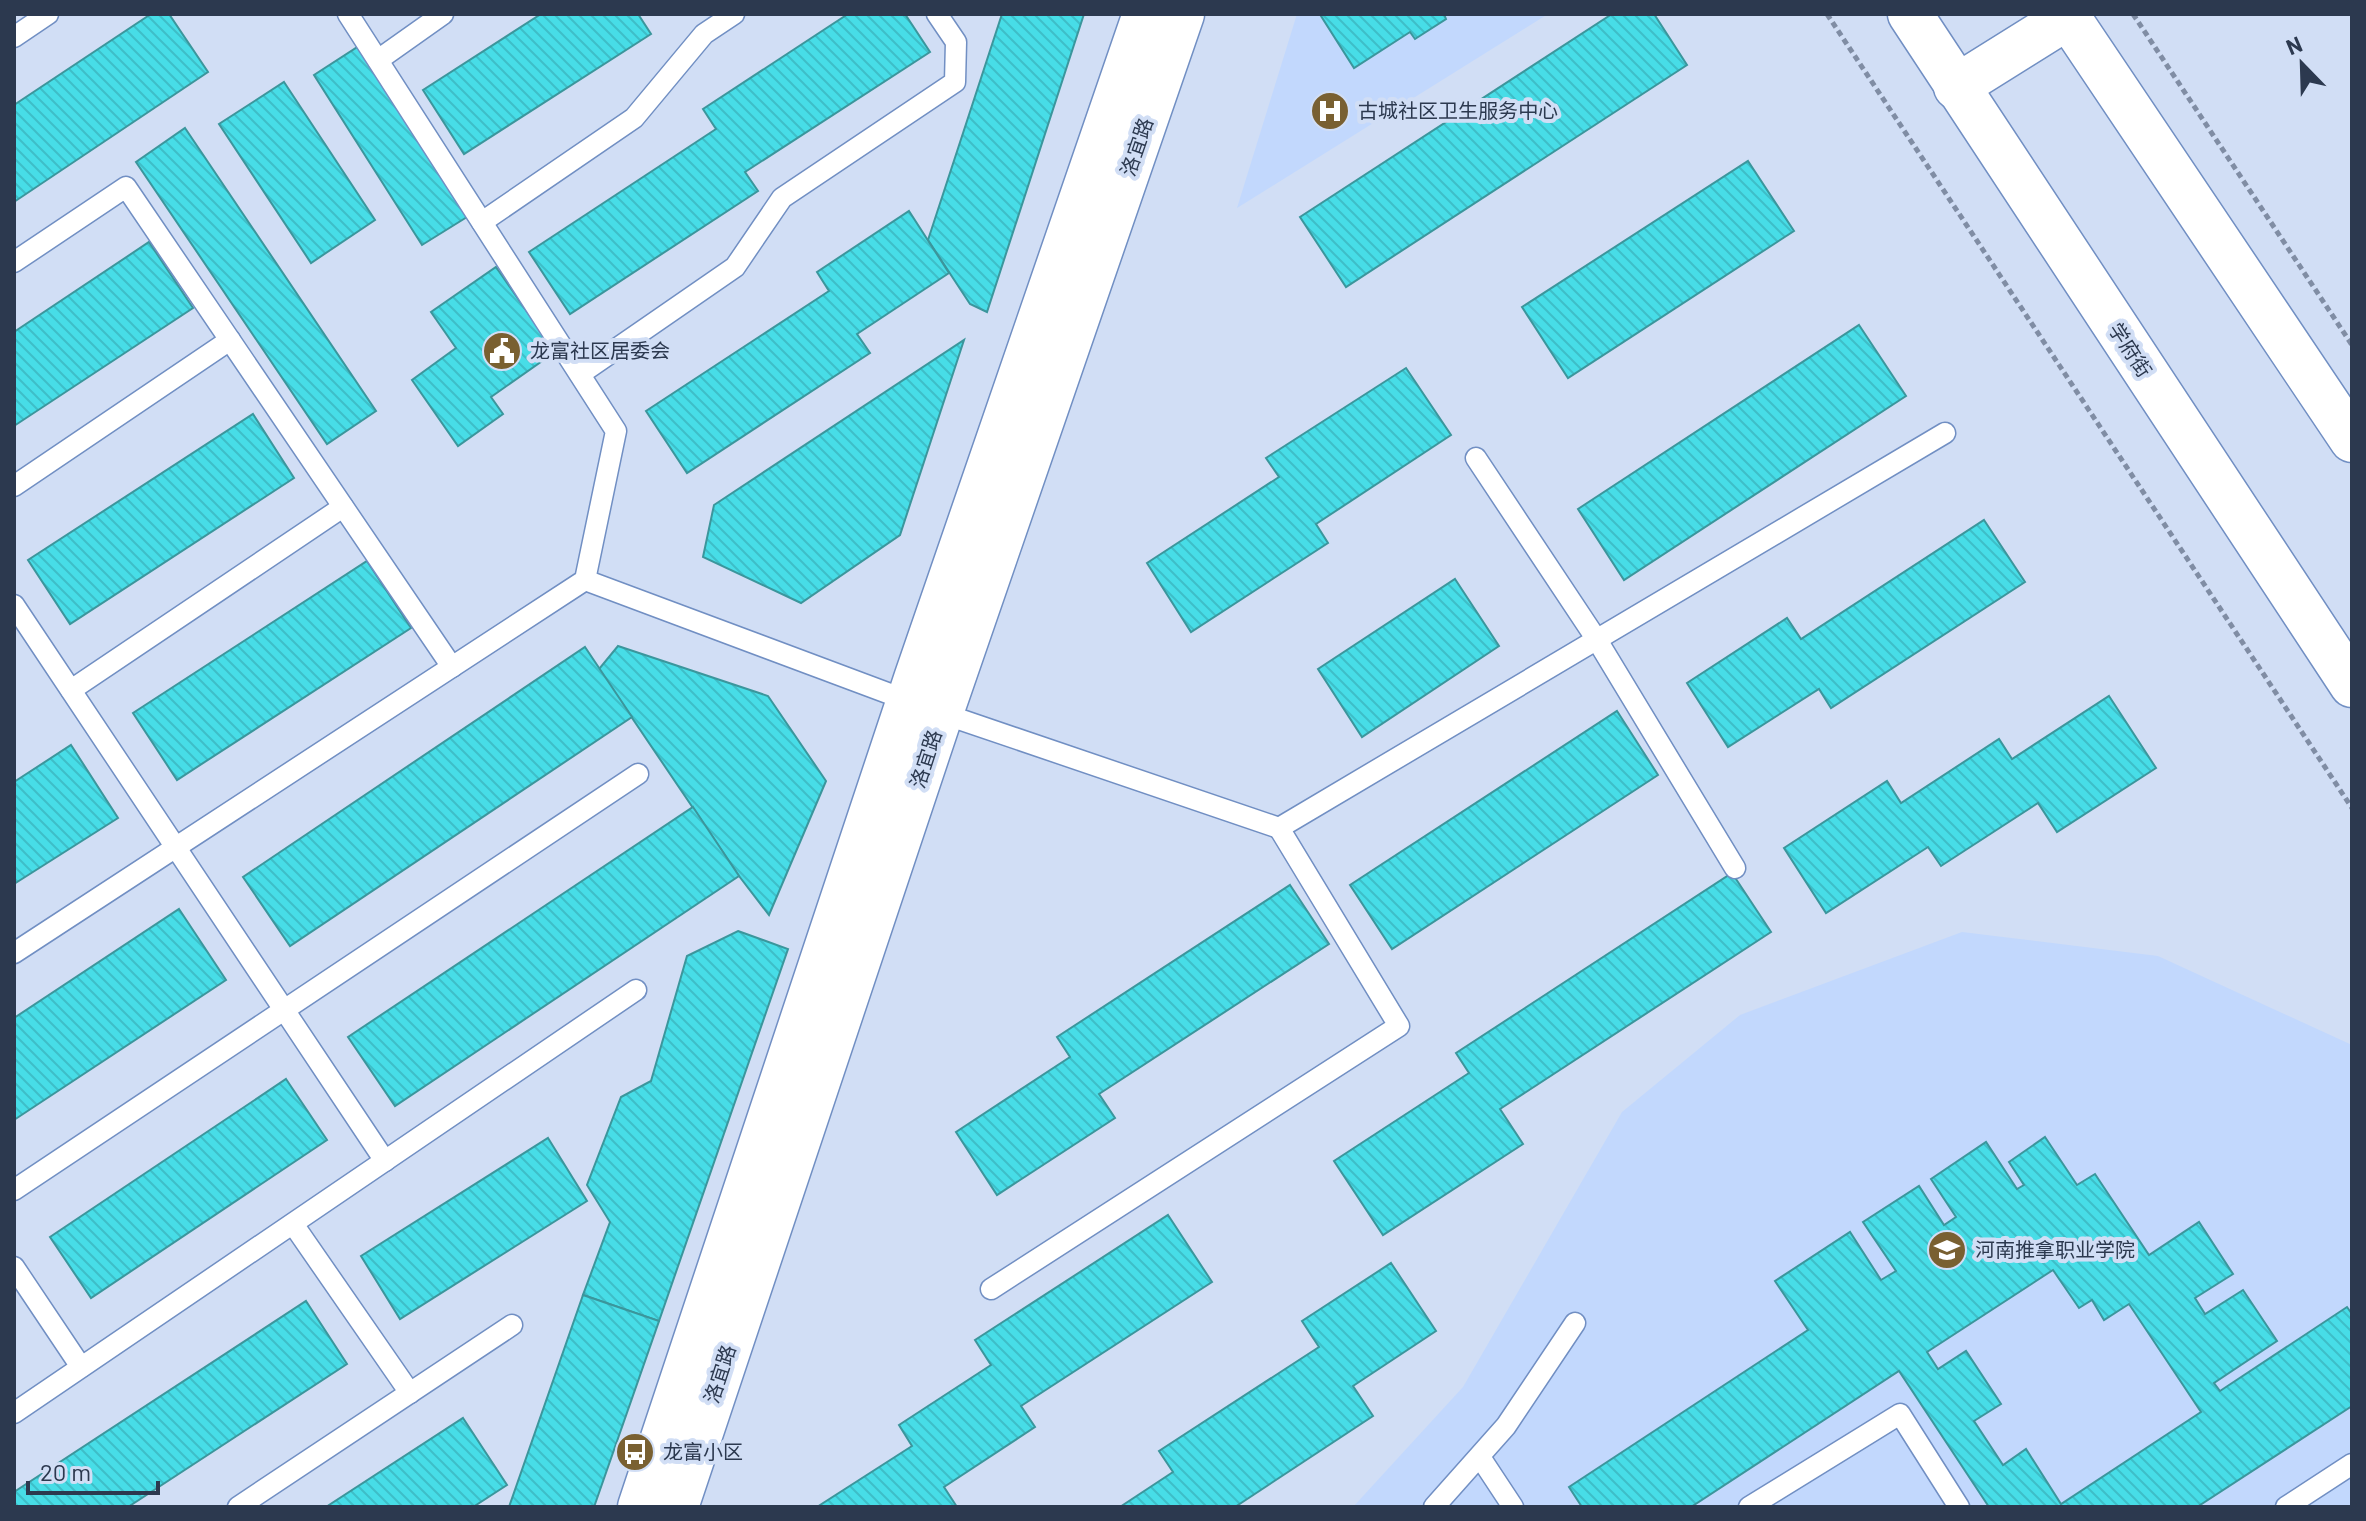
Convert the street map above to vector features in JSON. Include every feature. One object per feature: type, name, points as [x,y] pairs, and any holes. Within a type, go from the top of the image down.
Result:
[{"type":"street","name":"洛宜路","points":[[676,1507],[1145,14]]},
{"type":"street","name":"洛宜路","points":[[640,1507],[926,707],[1182,14]]},
{"type":"street","name":"学府街","points":[[1910,14],[2352,685]]},
{"type":"street","points":[[1956,87],[2067,15],[2352,440]]},
{"type":"lane","points":[[14,37],[48,14]]},
{"type":"lane","points":[[14,953],[585,580],[616,431],[348,14]]},
{"type":"lane","points":[[378,60],[443,14]]},
{"type":"lane","points":[[482,222],[634,118],[704,34],[734,14]]},
{"type":"lane","points":[[580,374],[735,267],[782,198],[955,82],[956,42],[937,14]]},
{"type":"lane","points":[[14,262],[126,187],[452,667]]},
{"type":"lane","points":[[14,486],[230,340]]},
{"type":"lane","points":[[1279,828],[1945,433]]},
{"type":"lane","points":[[1476,458],[1597,640],[1735,868]]},
{"type":"lane","points":[[71,690],[343,507]]},
{"type":"lane","points":[[585,580],[926,707],[1279,828],[1399,1026],[991,1289]]},
{"type":"lane","points":[[14,605],[385,1161]]},
{"type":"lane","points":[[14,1190],[638,774]]},
{"type":"lane","points":[[14,1413],[636,990]]},
{"type":"lane","points":[[293,1224],[410,1393]]},
{"type":"lane","points":[[14,1267],[81,1367]]},
{"type":"lane","points":[[1434,1507],[1506,1426],[1575,1323]]},
{"type":"lane","points":[[238,1507],[512,1325]]},
{"type":"lane","points":[[1749,1507],[1900,1414],[1959,1507]]},
{"type":"lane","points":[[1480,1457],[1513,1507]]},
{"type":"lane","points":[[2286,1507],[2352,1464]]},
{"type":"path","points":[[1827,14],[2352,808]]},
{"type":"path","points":[[2133,14],[2352,345]]},
{"type":"shaded area","name":"古城社区卫生服务中心","points":[[1297,14],[1548,14],[1237,208]]},
{"type":"shaded area","name":"河南推拿职业学院","points":[[1962,932],[2158,956],[2352,1045],[2352,1507],[1353,1507],[1463,1387],[1622,1112],[1740,1015]]},
{"type":"building","points":[[151,14],[169,14],[208,72],[14,202],[14,105]]},
{"type":"building","points":[[541,14],[638,14],[651,34],[464,154],[423,90]]},
{"type":"building","points":[[848,14],[905,14],[930,52],[745,172],[758,191],[570,314],[529,252],[716,129],[703,109]]},
{"type":"building","points":[[1002,14],[1084,14],[987,312],[970,304],[928,240]]},
{"type":"building","points":[[1444,14],[1446,19],[1415,39],[1410,32],[1354,68],[1321,16]]},
{"type":"building","points":[[1612,14],[1654,14],[1687,65],[1346,287],[1300,217]]},
{"type":"building","points":[[359,46],[467,217],[422,245],[314,75]]},
{"type":"building","points":[[284,82],[375,220],[311,263],[219,124]]},
{"type":"building","points":[[185,128],[376,411],[327,444],[136,162]]},
{"type":"building","points":[[1748,161],[1794,231],[1568,378],[1522,307]]},
{"type":"building","points":[[909,211],[949,273],[857,334],[870,353],[687,473],[646,411],[829,291],[817,272]]},
{"type":"building","points":[[149,242],[193,308],[14,426],[14,332]]},
{"type":"building","points":[[496,267],[555,352],[491,397],[503,414],[458,446],[412,380],[456,348],[431,312]]},
{"type":"building","points":[[1859,325],[1906,396],[1624,580],[1578,509]]},
{"type":"building","points":[[964,340],[900,535],[801,603],[703,557],[714,505]]},
{"type":"building","points":[[1406,368],[1451,435],[1316,524],[1328,543],[1191,632],[1147,563],[1279,477],[1266,458]]},
{"type":"building","points":[[253,414],[294,478],[70,624],[28,560]]},
{"type":"building","points":[[1984,520],[2025,582],[1831,708],[1819,689],[1728,747],[1687,683],[1787,618],[1801,639]]},
{"type":"building","points":[[367,561],[411,628],[177,780],[133,713]]},
{"type":"building","points":[[1455,579],[1499,646],[1362,737],[1318,669]]},
{"type":"building","points":[[618,646],[768,696],[826,781],[769,915],[739,876],[599,669]]},
{"type":"building","points":[[585,647],[632,717],[290,946],[243,877]]},
{"type":"building","points":[[2109,696],[2156,768],[2057,832],[2038,803],[1941,866],[1928,847],[1826,913],[1784,848],[1887,781],[1901,803],[1999,739],[2012,759]]},
{"type":"building","points":[[1617,711],[1658,775],[1392,949],[1350,885]]},
{"type":"building","points":[[71,745],[118,818],[14,884],[14,782]]},
{"type":"building","points":[[693,807],[739,876],[395,1106],[348,1037]]},
{"type":"building","points":[[1732,873],[1771,932],[1500,1109],[1523,1144],[1383,1235],[1334,1161],[1469,1073],[1456,1053]]},
{"type":"building","points":[[1290,885],[1329,944],[1099,1094],[1115,1118],[997,1195],[956,1132],[1070,1057],[1057,1037]]},
{"type":"building","points":[[179,909],[226,980],[14,1120],[14,1018]]},
{"type":"building","points":[[738,931],[788,949],[659,1321],[583,1295],[610,1222],[587,1185],[621,1097],[651,1081],[687,956]]},
{"type":"building","points":[[286,1079],[327,1140],[91,1298],[50,1237]]},
{"type":"building","points":[[2045,1137],[2077,1185],[2095,1174],[2149,1255],[2199,1222],[2233,1274],[2195,1298],[2205,1314],[2243,1290],[2277,1341],[2214,1383],[2220,1391],[2347,1307],[2352,1314],[2352,1406],[2197,1507],[1989,1507],[1899,1371],[1691,1507],[1582,1507],[1569,1487],[1808,1330],[1775,1281],[1850,1232],[1881,1280],[1896,1271],[1863,1222],[1919,1186],[1944,1225],[1956,1217],[1931,1179],[1986,1142],[2017,1189],[2024,1185],[2009,1162]],"holes":[[[2053,1270],[2079,1308],[2092,1300],[2104,1320],[2129,1304],[2201,1412],[2061,1504],[2026,1449],[2003,1465],[1974,1421],[2001,1404],[1966,1351],[1938,1369],[1927,1352]]]},
{"type":"building","points":[[548,1138],[587,1201],[400,1319],[361,1256]]},
{"type":"building","points":[[1168,1215],[1212,1282],[1021,1406],[1035,1427],[944,1487],[957,1507],[817,1507],[912,1446],[899,1425],[991,1365],[975,1340]]},
{"type":"building","points":[[1391,1263],[1436,1331],[1353,1386],[1373,1416],[1235,1507],[1120,1507],[1173,1472],[1159,1451],[1319,1347],[1302,1321]]},
{"type":"building","points":[[583,1295],[659,1321],[594,1507],[509,1507]]},
{"type":"building","points":[[306,1301],[347,1364],[128,1507],[14,1507],[14,1492]]},
{"type":"building","points":[[463,1418],[507,1485],[473,1507],[326,1507]]},
{"type":"place","name":"古城社区卫生服务中心","points":[[1330,111]]},
{"type":"place","name":"龙富社区居委会","points":[[502,351]]},
{"type":"place","name":"河南推拿职业学院","points":[[1947,1250]]},
{"type":"place","name":"龙富小区","points":[[635,1452]]}]
